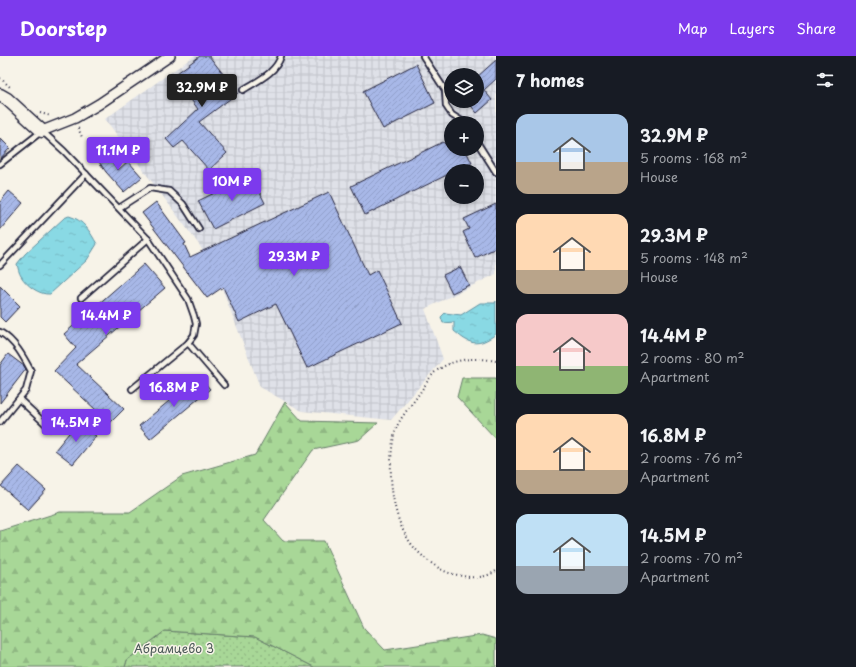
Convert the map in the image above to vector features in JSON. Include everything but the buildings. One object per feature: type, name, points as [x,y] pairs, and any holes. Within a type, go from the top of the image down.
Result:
[{"type":"street","points":[[0,95],[42,131],[75,118],[99,104],[170,56]]},
{"type":"lane","points":[[243,90],[269,74],[279,64],[281,56]]},
{"type":"lane","points":[[423,56],[445,90],[446,106],[454,116]]},
{"type":"lane","points":[[0,164],[42,131],[64,151],[148,239],[188,299],[196,324],[194,335],[188,343],[132,389]]},
{"type":"lane","points":[[484,153],[496,172]]},
{"type":"lane","points":[[0,264],[86,174]]},
{"type":"lane","points":[[119,208],[150,188],[169,191],[183,204],[199,229]]},
{"type":"lane","points":[[81,298],[148,239]]},
{"type":"lane","points":[[0,332],[5,335],[21,352],[31,371],[26,390],[0,422]]},
{"type":"lane","points":[[188,343],[224,385]]},
{"type":"lane","points":[[19,399],[50,428]]},
{"type":"path","points":[[0,78],[12,88]]},
{"type":"path","points":[[35,109],[41,114],[54,116]]},
{"type":"path","points":[[496,361],[474,359],[460,360],[447,365],[435,373],[403,415],[395,432],[391,471],[398,521],[408,539],[419,552],[434,566],[449,574],[478,578],[496,571]]},
{"type":"shaded area","points":[[194,56],[496,56],[496,274],[425,309],[443,359],[391,420],[302,411],[260,387],[223,291],[200,246],[105,119]]},
{"type":"green space","points":[[462,378],[496,378],[496,439],[457,397]]},
{"type":"green space","points":[[285,402],[302,421],[378,423],[359,440],[313,450],[264,520],[283,541],[324,541],[364,628],[385,650],[482,635],[496,639],[496,667],[314,667],[255,637],[165,631],[127,660],[125,667],[0,667],[0,531],[60,512],[130,512],[182,476],[255,455]]},
{"type":"green space","name":"Абрамцево 3","points":[[165,631],[255,637],[314,667],[125,667],[127,660]]},
{"type":"water","points":[[69,216],[83,223],[97,244],[87,260],[50,294],[42,293],[29,286],[23,279],[17,264],[25,254],[64,218]]},
{"type":"water","points":[[496,301],[496,334],[479,343],[462,338],[454,331],[454,322],[443,323],[441,317],[445,313],[461,315],[480,303],[495,303]]}]
